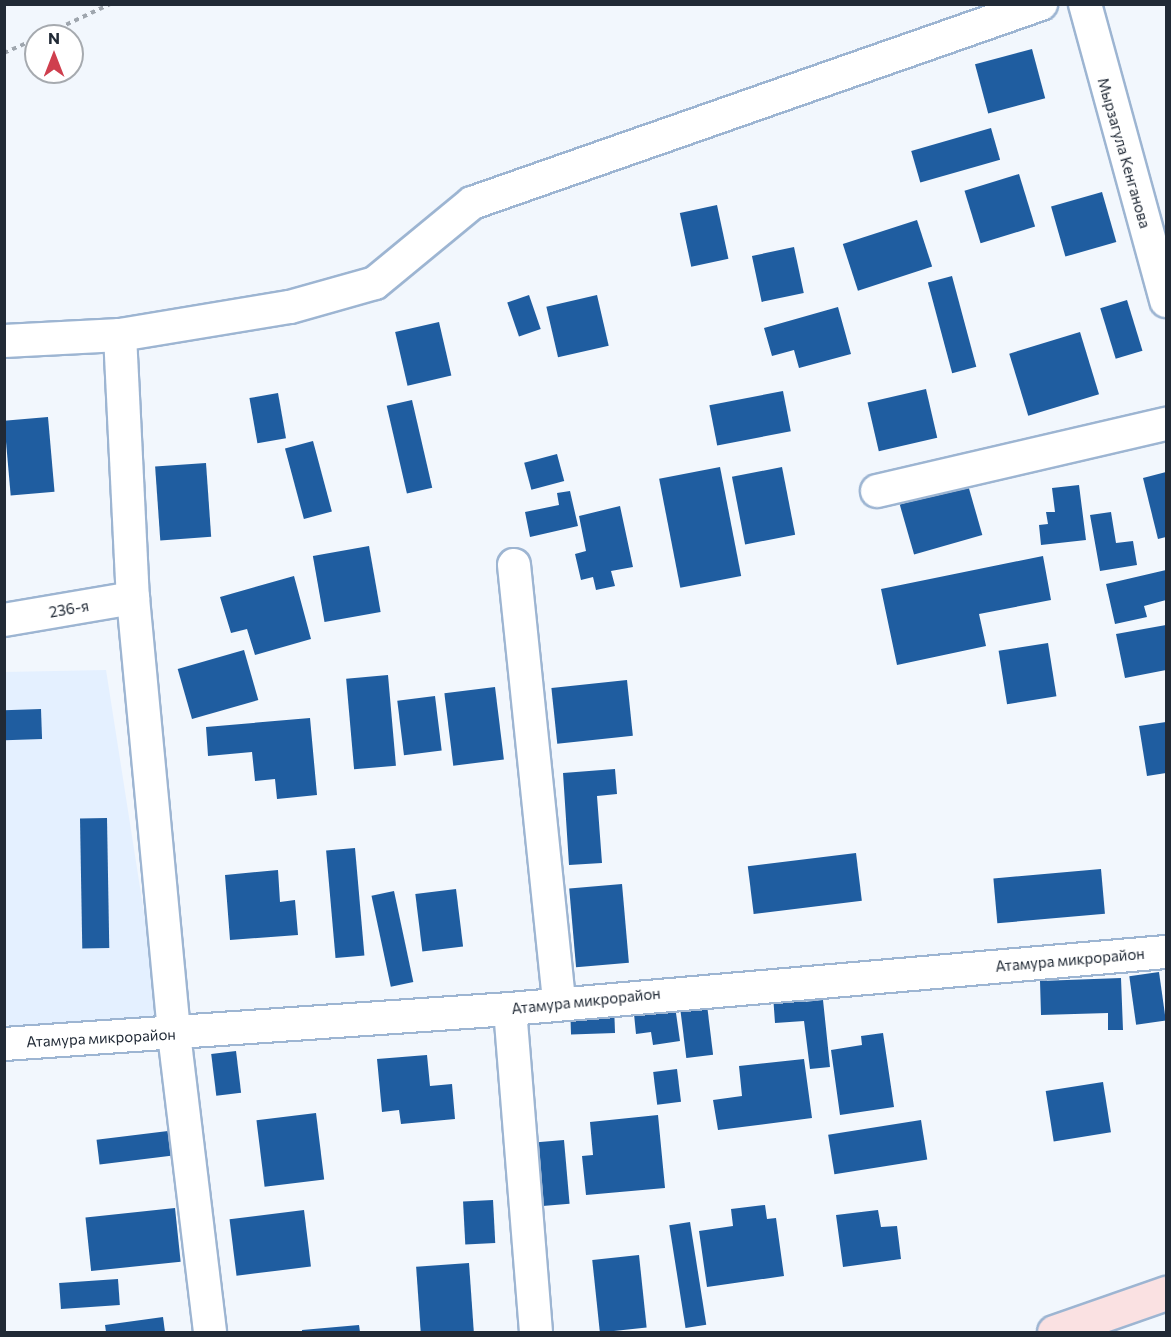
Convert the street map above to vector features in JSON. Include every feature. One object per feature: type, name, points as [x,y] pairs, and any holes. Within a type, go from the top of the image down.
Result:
[{"type":"street","points":[[4,341],[120,335],[290,307],[375,283],[472,203],[1041,4]]},
{"type":"street","name":"Мырзагула Кенганова","points":[[1085,4],[1167,301]]},
{"type":"street","points":[[120,335],[133,598],[174,1034],[210,1332]]},
{"type":"street","points":[[877,491],[1167,424]]},
{"type":"street","points":[[514,565],[559,1002]]},
{"type":"street","name":"236-я","points":[[4,620],[133,598]]},
{"type":"street","name":"Атамура микрорайон","points":[[4,1044],[510,1009],[559,1002],[1167,952]]},
{"type":"street","points":[[510,1009],[536,1332]]},
{"type":"street","points":[[1054,1332],[1167,1293]]},
{"type":"path","points":[[68,24],[110,4]]},
{"type":"path","points":[[4,53],[24,44]]},
{"type":"shaded area","points":[[106,670],[162,1028],[5,1025],[4,672]]},
{"type":"building","points":[[1032,49],[1045,98],[988,114],[975,64]]},
{"type":"building","points":[[991,128],[1000,160],[920,183],[911,151]]},
{"type":"building","points":[[1019,174],[1035,227],[981,243],[964,191]]},
{"type":"building","points":[[1102,192],[1116,242],[1065,257],[1051,207]]},
{"type":"building","points":[[717,205],[728,259],[691,267],[680,213]]},
{"type":"building","points":[[917,220],[932,267],[858,291],[843,244]]},
{"type":"building","points":[[794,247],[804,293],[762,302],[752,256]]},
{"type":"building","points":[[952,276],[976,367],[952,373],[928,282]]},
{"type":"building","points":[[529,295],[541,329],[519,337],[507,302]]},
{"type":"building","points":[[597,295],[609,346],[558,357],[546,307]]},
{"type":"building","points":[[1127,300],[1142,351],[1116,359],[1100,308]]},
{"type":"building","points":[[838,307],[851,354],[799,368],[794,350],[772,356],[764,328]]},
{"type":"building","points":[[439,322],[451,376],[408,386],[395,332]]},
{"type":"building","points":[[1080,332],[1099,394],[1028,416],[1009,354]]},
{"type":"building","points":[[926,389],[937,438],[879,451],[868,402]]},
{"type":"building","points":[[783,391],[791,431],[717,446],[709,405]]},
{"type":"building","points":[[278,393],[286,438],[257,443],[249,398]]},
{"type":"building","points":[[412,400],[432,488],[407,494],[387,406]]},
{"type":"building","points":[[48,417],[55,492],[11,496],[4,421]]},
{"type":"building","points":[[313,441],[332,512],[304,519],[285,449]]},
{"type":"building","points":[[557,454],[564,481],[531,490],[524,463]]},
{"type":"building","points":[[206,463],[211,537],[160,540],[155,467]]},
{"type":"building","points":[[720,467],[741,576],[680,588],[659,479]]},
{"type":"building","points":[[782,467],[795,535],[745,544],[732,477]]},
{"type":"building","points":[[1166,472],[1166,537],[1158,539],[1143,478]]},
{"type":"building","points":[[968,485],[982,535],[914,555],[900,505]]},
{"type":"building","points":[[1079,485],[1086,540],[1041,545],[1039,525],[1048,524],[1046,512],[1055,512],[1052,488]]},
{"type":"building","points":[[570,491],[578,526],[530,537],[525,512],[559,505],[557,493]]},
{"type":"building","points":[[620,506],[633,567],[611,571],[615,586],[596,590],[593,577],[581,580],[575,554],[586,551],[579,516]]},
{"type":"building","points":[[1111,512],[1116,543],[1133,541],[1137,565],[1100,571],[1090,515]]},
{"type":"building","points":[[369,546],[381,612],[325,622],[313,556]]},
{"type":"building","points":[[1043,556],[1051,600],[979,614],[986,646],[897,665],[881,589]]},
{"type":"building","points":[[1166,570],[1166,600],[1144,606],[1147,617],[1115,624],[1106,584]]},
{"type":"building","points":[[294,576],[311,639],[255,655],[247,629],[231,633],[220,597]]},
{"type":"building","points":[[1166,625],[1166,670],[1125,678],[1116,634]]},
{"type":"building","points":[[1048,643],[1056,696],[1007,704],[999,651]]},
{"type":"building","points":[[244,650],[258,700],[192,719],[178,669]]},
{"type":"building","points":[[388,675],[396,766],[354,769],[346,679]]},
{"type":"building","points":[[627,680],[633,736],[557,744],[551,688]]},
{"type":"building","points":[[495,687],[504,759],[453,766],[444,693]]},
{"type":"building","points":[[435,696],[442,751],[404,755],[397,701]]},
{"type":"building","points":[[41,709],[42,739],[5,740],[4,710]]},
{"type":"building","points":[[310,718],[317,795],[277,799],[275,779],[255,781],[252,752],[208,756],[206,727]]},
{"type":"building","points":[[1166,722],[1166,773],[1147,776],[1139,726]]},
{"type":"building","points":[[615,769],[617,794],[597,796],[602,863],[569,865],[563,773]]},
{"type":"building","points":[[80,818],[107,818],[109,948],[82,948]]},
{"type":"building","points":[[355,848],[364,956],[336,958],[326,851]]},
{"type":"building","points":[[856,853],[862,901],[754,914],[748,866]]},
{"type":"building","points":[[1101,869],[1105,914],[997,923],[993,878]]},
{"type":"building","points":[[278,870],[280,902],[295,900],[298,935],[230,940],[225,875]]},
{"type":"building","points":[[622,884],[629,963],[576,967],[569,889]]},
{"type":"building","points":[[456,889],[463,947],[422,952],[415,894]]},
{"type":"building","points":[[394,891],[413,982],[391,987],[372,896]]},
{"type":"building","points":[[1159,972],[1166,1021],[1136,1025],[1129,976]]},
{"type":"building","points":[[1121,978],[1123,1030],[1108,1030],[1108,1013],[1041,1015],[1040,981]]},
{"type":"building","points":[[803,993],[804,1002],[823,1000],[830,1067],[810,1069],[804,1021],[775,1023],[773,995]]},
{"type":"building","points":[[674,999],[680,1041],[653,1045],[651,1032],[636,1034],[633,1004]]},
{"type":"building","points":[[614,1004],[615,1033],[571,1035],[570,1006]]},
{"type":"building","points":[[707,1005],[713,1055],[686,1058],[680,1008]]},
{"type":"building","points":[[883,1033],[894,1107],[840,1115],[831,1050],[862,1045],[861,1036]]},
{"type":"building","points":[[236,1051],[241,1093],[216,1096],[211,1054]]},
{"type":"building","points":[[427,1055],[430,1086],[452,1084],[455,1119],[401,1124],[399,1110],[382,1112],[377,1059]]},
{"type":"building","points":[[804,1059],[812,1118],[718,1130],[713,1100],[742,1096],[739,1066]]},
{"type":"building","points":[[677,1069],[681,1102],[657,1105],[653,1072]]},
{"type":"building","points":[[1103,1082],[1111,1132],[1054,1141],[1046,1091]]},
{"type":"building","points":[[316,1113],[324,1180],[265,1187],[256,1120]]},
{"type":"building","points":[[658,1115],[665,1188],[586,1195],[582,1156],[593,1155],[590,1122]]},
{"type":"building","points":[[921,1120],[927,1160],[834,1174],[828,1135]]},
{"type":"building","points":[[168,1131],[171,1156],[100,1165],[97,1140]]},
{"type":"building","points":[[564,1140],[570,1204],[543,1206],[537,1142]]},
{"type":"building","points":[[493,1200],[495,1243],[465,1245],[463,1202]]},
{"type":"building","points":[[765,1205],[767,1219],[776,1218],[784,1276],[707,1287],[699,1231],[733,1226],[731,1209]]},
{"type":"building","points":[[175,1208],[181,1262],[91,1271],[85,1217]]},
{"type":"building","points":[[304,1210],[311,1267],[237,1276],[230,1219]]},
{"type":"building","points":[[878,1210],[881,1227],[897,1226],[901,1259],[843,1267],[836,1215]]},
{"type":"building","points":[[690,1222],[706,1325],[686,1328],[669,1225]]},
{"type":"building","points":[[639,1255],[647,1328],[600,1332],[592,1260]]},
{"type":"building","points":[[469,1263],[474,1332],[421,1332],[416,1267]]},
{"type":"building","points":[[118,1279],[120,1305],[61,1309],[59,1283]]},
{"type":"building","points":[[163,1317],[165,1332],[106,1332],[105,1325]]},
{"type":"building","points":[[359,1325],[360,1332],[302,1332],[302,1330]]}]
